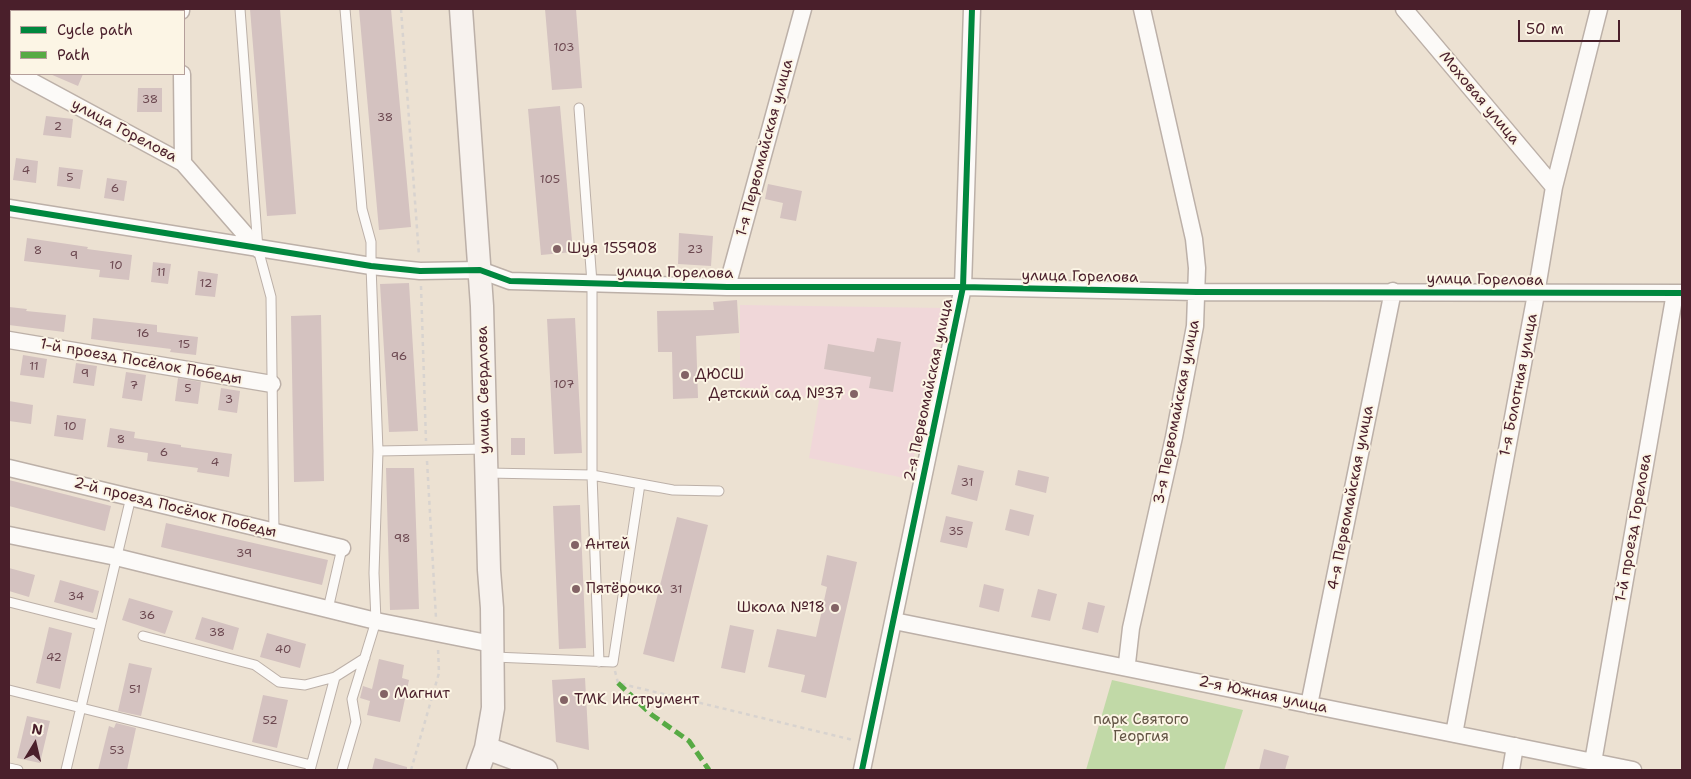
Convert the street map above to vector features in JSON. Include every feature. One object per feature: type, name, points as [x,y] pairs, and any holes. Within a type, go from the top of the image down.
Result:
[{"type":"main road","name":"улица Свердлова","points":[[461,9],[482,306],[486,473],[492,608],[493,708],[486,748],[478,770]]},
{"type":"main road","points":[[486,748],[546,770]]},
{"type":"street","name":"1-я Первомайская улица","points":[[727,287],[803,9]]},
{"type":"street","name":"2-я Первомайская улица","points":[[862,770],[963,287],[972,9]]},
{"type":"street","name":"3-я Первомайская улица","points":[[1124,667],[1127,663],[1131,628],[1174,437],[1195,326],[1197,292],[1194,240],[1142,9]]},
{"type":"street","name":"Моховая улица","points":[[1404,9],[1554,187]]},
{"type":"street","name":"1-я Болотная улица","points":[[1454,734],[1536,294],[1554,187],[1599,9]]},
{"type":"street","name":"улица Горелова","points":[[20,75],[183,163],[258,249]]},
{"type":"street","points":[[182,75],[183,163]]},
{"type":"street","points":[[9,208],[370,266],[420,271],[480,270]]},
{"type":"street","name":"улица Горелова","points":[[480,270],[510,281],[727,287],[963,287],[1197,292],[1679,293]]},
{"type":"street","name":"4-я Первомайская улица","points":[[1309,705],[1393,291]]},
{"type":"street","name":"1-й проезд Горелова","points":[[1593,762],[1679,293]]},
{"type":"street","name":"1-й проезд Посёлок Победы","points":[[9,340],[272,384]]},
{"type":"street","name":"2-й проезд Посёлок Победы","points":[[9,468],[342,548]]},
{"type":"street","points":[[9,534],[116,557],[376,621],[437,634],[492,650]]},
{"type":"street","name":"2-я Южная улица","points":[[894,621],[1633,770]]},
{"type":"street","points":[[1511,770],[1515,746]]},
{"type":"lane","points":[[240,9],[258,249],[271,297],[274,532]]},
{"type":"lane","points":[[342,770],[356,722],[352,699],[376,621],[374,573],[378,450],[370,266],[372,242],[362,209],[345,9]]},
{"type":"lane","points":[[579,108],[592,283],[592,475],[600,662]]},
{"type":"lane","points":[[378,450],[486,449]]},
{"type":"lane","points":[[486,473],[592,475],[673,490],[719,491]]},
{"type":"lane","points":[[492,650],[613,662],[640,484]]},
{"type":"lane","points":[[66,770],[131,497]]},
{"type":"lane","points":[[328,609],[342,548]]},
{"type":"lane","points":[[9,602],[100,625]]},
{"type":"lane","points":[[143,636],[255,665],[279,682],[305,685],[335,677],[365,658]]},
{"type":"lane","points":[[9,690],[310,768],[335,677]]},
{"type":"lane","points":[[9,768],[18,770]]},
{"type":"path","points":[[401,9],[420,271],[426,449],[439,673],[411,770]]},
{"type":"path","points":[[613,662],[618,684],[868,744]]},
{"type":"shaded area","name":"Детский сад №37","points":[[740,305],[945,308],[909,479],[809,458],[819,400],[740,387]]},
{"type":"green space","name":"парк Святого Георгия","points":[[1112,680],[1243,710],[1224,770],[1086,770]]},
{"type":"building","points":[[250,9],[280,9],[296,214],[267,216]]},
{"type":"building","points":[[359,9],[391,9],[411,227],[379,230]]},
{"type":"building","points":[[545,9],[576,9],[582,88],[552,90]]},
{"type":"building","points":[[52,75],[83,75],[78,86]]},
{"type":"building","points":[[138,88],[162,88],[162,112],[137,112]]},
{"type":"building","points":[[560,106],[573,252],[541,255],[528,109]]},
{"type":"building","points":[[46,116],[73,119],[71,138],[43,135]]},
{"type":"building","points":[[16,158],[38,161],[36,183],[13,180]]},
{"type":"building","points":[[59,167],[83,170],[80,189],[57,186]]},
{"type":"building","points":[[107,178],[127,181],[124,201],[104,198]]},
{"type":"building","points":[[768,184],[802,191],[796,221],[780,218],[783,203],[765,199]]},
{"type":"building","points":[[679,233],[713,236],[711,266],[678,264]]},
{"type":"building","points":[[27,238],[132,255],[129,280],[99,277],[100,270],[24,261]]},
{"type":"building","points":[[153,262],[171,264],[168,284],[151,282]]},
{"type":"building","points":[[198,271],[218,274],[215,297],[195,295]]},
{"type":"building","points":[[409,283],[418,431],[389,432],[380,284]]},
{"type":"building","name":"ДЮСШ","points":[[737,300],[739,333],[696,336],[698,398],[673,399],[672,352],[658,352],[657,311],[714,310],[713,302]]},
{"type":"building","points":[[9,307],[27,309],[26,311],[66,315],[64,332],[9,325]]},
{"type":"building","points":[[321,315],[324,481],[294,482],[291,316]]},
{"type":"building","points":[[93,318],[157,325],[157,332],[198,337],[196,355],[170,352],[171,349],[91,339]]},
{"type":"building","points":[[575,318],[582,453],[554,454],[547,319]]},
{"type":"building","points":[[877,338],[901,342],[893,392],[869,388],[871,377],[824,369],[828,344],[874,352]]},
{"type":"building","points":[[23,355],[47,359],[44,378],[20,375]]},
{"type":"building","points":[[76,363],[97,366],[94,386],[73,383]]},
{"type":"building","points":[[126,372],[146,375],[142,401],[122,398]]},
{"type":"building","points":[[178,378],[201,382],[198,404],[175,401]]},
{"type":"building","points":[[221,388],[240,391],[237,413],[218,410]]},
{"type":"building","points":[[9,401],[33,405],[31,424],[9,421]]},
{"type":"building","points":[[57,415],[86,419],[83,440],[54,436]]},
{"type":"building","points":[[110,428],[135,432],[134,438],[232,454],[229,477],[197,472],[198,468],[147,461],[148,453],[107,447]]},
{"type":"building","points":[[511,438],[525,438],[525,455],[511,455]]},
{"type":"building","points":[[958,465],[984,471],[977,501],[951,494]]},
{"type":"building","points":[[386,468],[414,468],[419,609],[390,610]]},
{"type":"building","points":[[1018,470],[1049,477],[1046,493],[1015,485]]},
{"type":"building","points":[[9,480],[111,506],[105,531],[9,506]]},
{"type":"building","points":[[580,505],[586,648],[559,649],[553,506]]},
{"type":"building","points":[[1010,509],[1034,515],[1029,536],[1005,530]]},
{"type":"building","points":[[946,516],[973,522],[967,548],[940,542]]},
{"type":"building","points":[[677,517],[708,525],[674,662],[643,654]]},
{"type":"building","points":[[166,523],[328,560],[322,585],[161,547]]},
{"type":"building","name":"Школа №18","points":[[827,555],[857,562],[826,698],[801,692],[805,675],[768,667],[777,629],[816,637],[827,587],[821,585]]},
{"type":"building","points":[[9,568],[35,575],[29,597],[9,591]]},
{"type":"building","points":[[60,580],[99,591],[93,613],[54,602]]},
{"type":"building","points":[[984,584],[1004,589],[999,612],[979,607]]},
{"type":"building","points":[[1038,589],[1057,594],[1050,621],[1031,617]]},
{"type":"building","points":[[129,598],[173,611],[165,634],[122,620]]},
{"type":"building","points":[[1088,602],[1105,606],[1098,633],[1082,629]]},
{"type":"building","points":[[202,617],[239,628],[233,650],[195,639]]},
{"type":"building","points":[[730,625],[754,630],[745,673],[721,668]]},
{"type":"building","points":[[49,627],[72,633],[60,689],[36,683]]},
{"type":"building","points":[[267,633],[306,644],[300,668],[260,657]]},
{"type":"building","name":"Магнит","points":[[379,659],[404,665],[402,678],[409,680],[400,722],[367,715],[370,701],[360,698],[363,686],[372,689]]},
{"type":"building","points":[[129,663],[152,668],[141,716],[118,711]]},
{"type":"building","points":[[585,678],[589,750],[556,742],[552,680]]},
{"type":"building","points":[[263,695],[288,700],[277,748],[252,742]]},
{"type":"building","points":[[27,716],[50,721],[40,763],[17,758]]},
{"type":"building","points":[[116,723],[136,728],[127,770],[98,770],[109,726],[114,728]]},
{"type":"building","points":[[1264,749],[1289,756],[1285,770],[1259,770]]},
{"type":"building","points":[[375,758],[407,767],[407,770],[372,770]]},
{"type":"marked path","points":[[618,683],[652,715],[689,741],[709,770]]},
{"type":"cycle path","points":[[862,770],[963,287],[972,9]]},
{"type":"cycle path","points":[[9,208],[371,266],[420,271],[480,270],[510,281],[727,287],[963,287],[1197,292],[1682,293]]},
{"type":"place","name":"Шуя 155908","points":[[557,249]]},
{"type":"place","name":"ДЮСШ","points":[[685,375]]},
{"type":"place","name":"Детский сад №37","points":[[854,394]]},
{"type":"place","name":"Антей","points":[[575,545]]},
{"type":"place","name":"Пятёрочка","points":[[576,589]]},
{"type":"place","name":"Школа №18","points":[[835,608]]},
{"type":"place","name":"Магнит","points":[[384,694]]},
{"type":"place","name":"ТМК Инструмент","points":[[564,700]]}]
